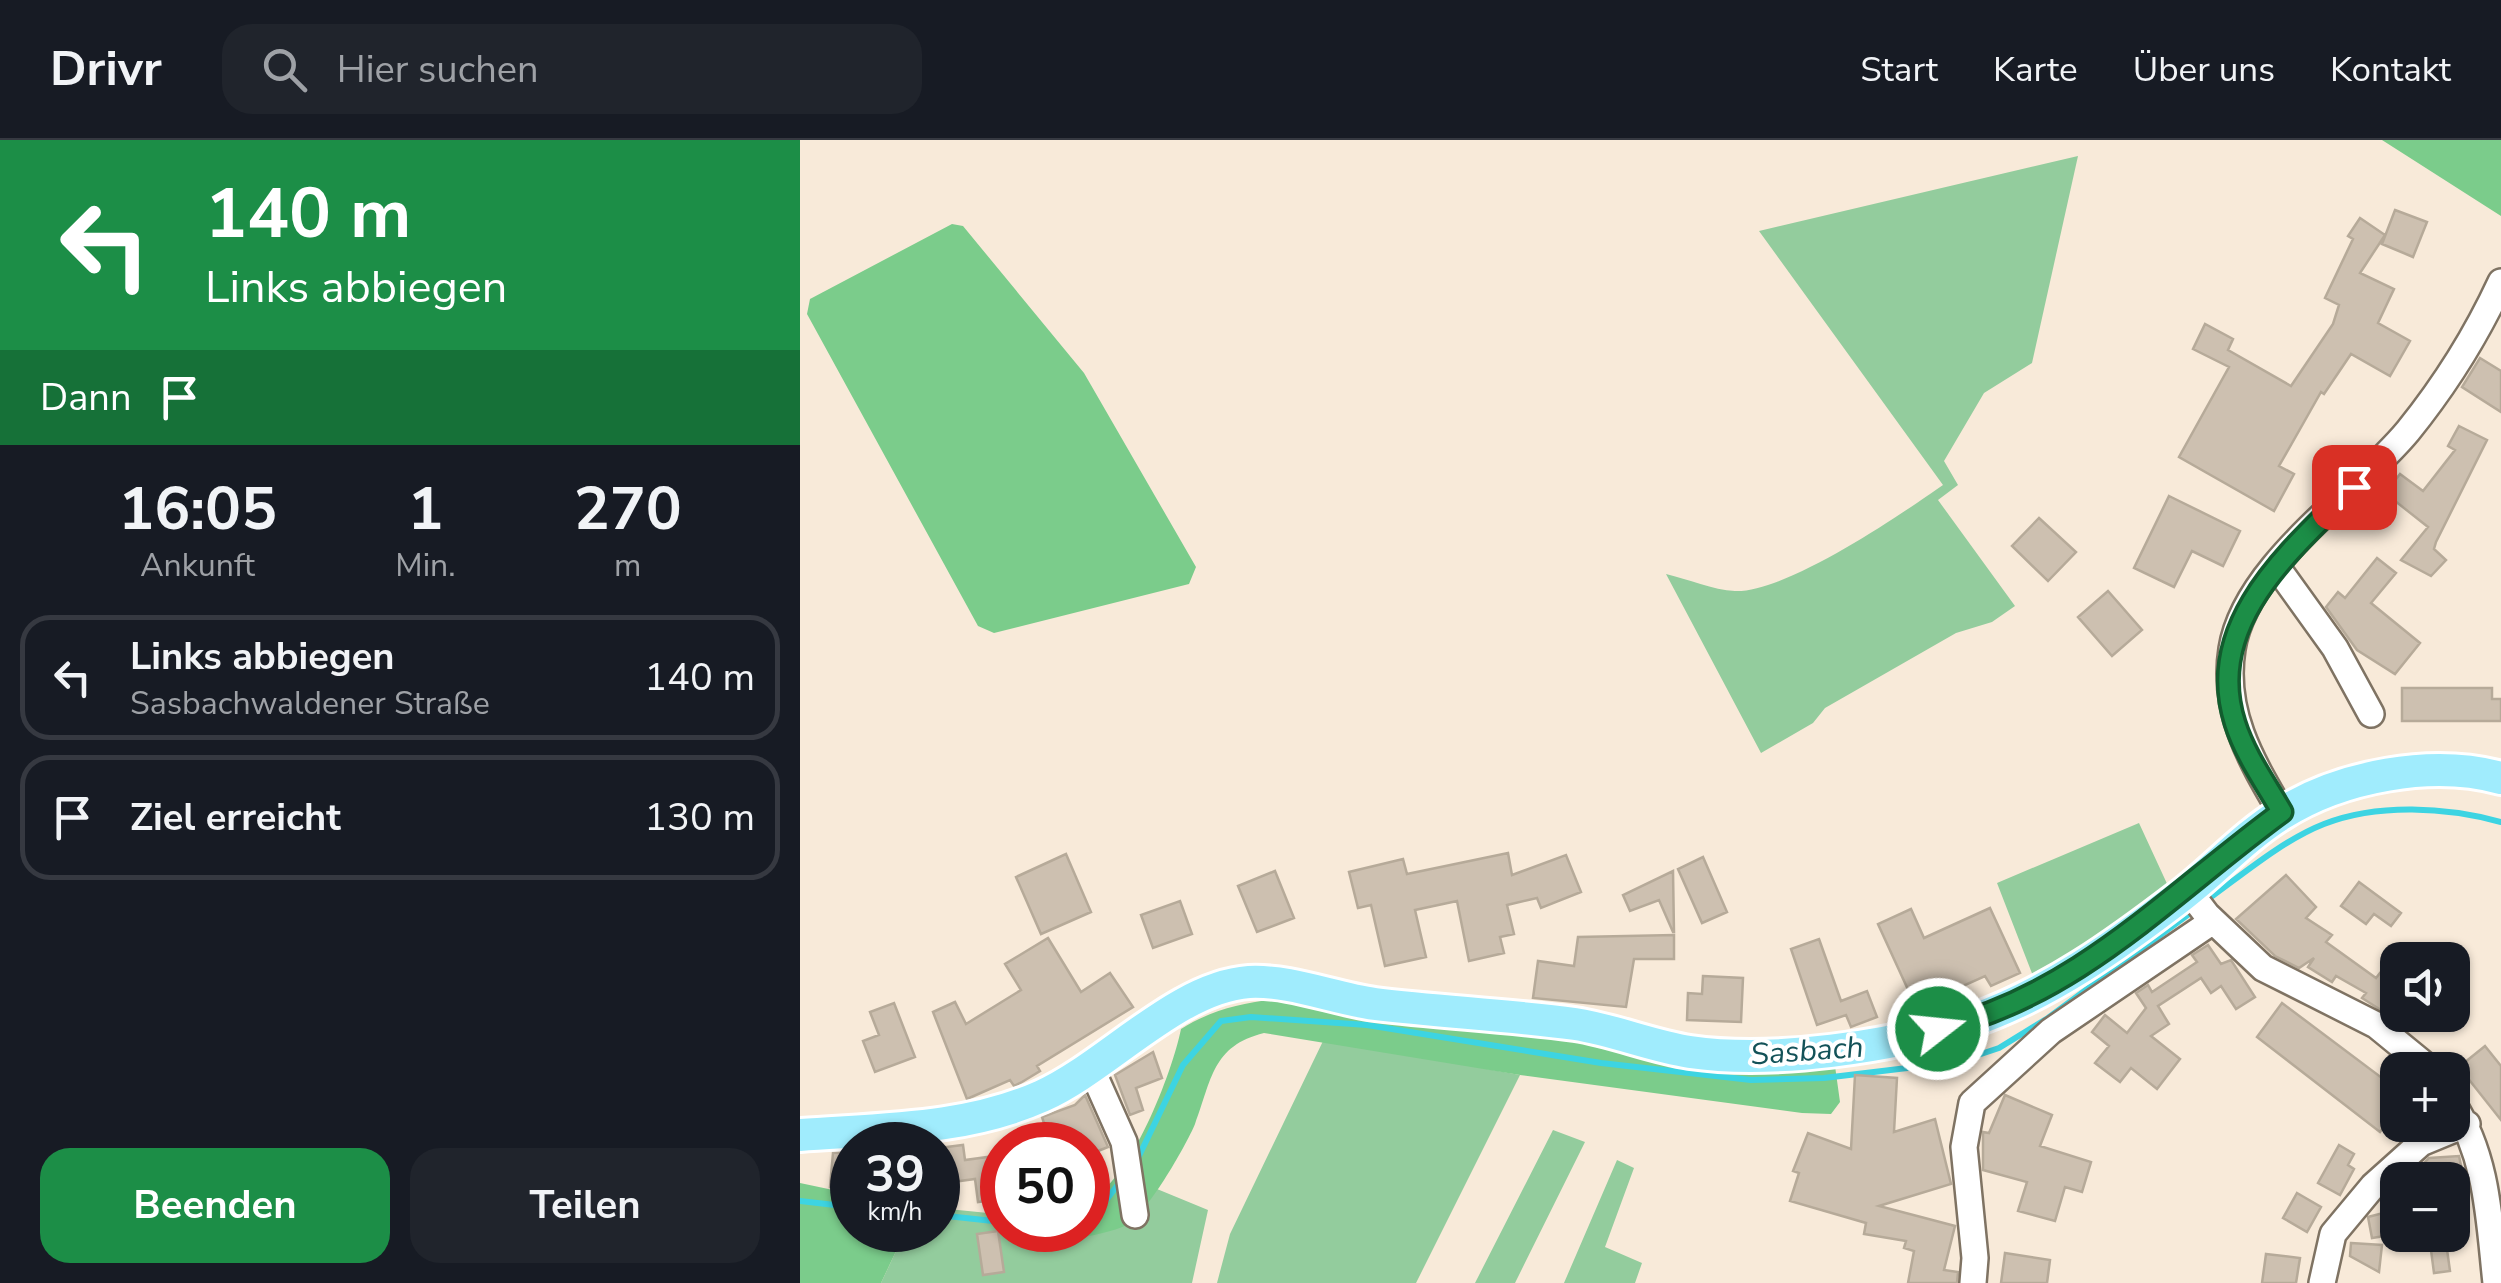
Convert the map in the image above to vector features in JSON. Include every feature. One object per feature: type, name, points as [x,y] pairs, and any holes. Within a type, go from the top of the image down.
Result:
[{"type":"main road","points":[[800,1135],[958,1122],[1008,1110],[1091,1068],[1200,997],[1241,983],[1266,982],[1364,1002],[1579,1025],[1687,1052],[1780,1054],[1968,1022],[2017,1003],[2201,906],[2282,812],[2317,796],[2406,772],[2451,770],[2501,778]]},
{"type":"street","points":[[2282,812],[2234,722],[2229,684],[2232,645],[2251,598],[2276,566],[2405,434],[2477,334],[2501,282]]},
{"type":"street","points":[[2276,566],[2335,648],[2372,714]]},
{"type":"street","points":[[1972,1283],[1975,1258],[1964,1147],[1972,1103],[2051,1030],[2201,906],[2263,968],[2376,1025],[2409,1052]]},
{"type":"street","points":[[1091,1068],[1124,1142],[1135,1215]]},
{"type":"street","points":[[2470,1138],[2485,1176],[2496,1283]]},
{"type":"street","points":[[2322,1283],[2334,1234],[2373,1186],[2422,1142]]},
{"type":"green space","points":[[2382,140],[2501,140],[2501,216]]},
{"type":"green space","points":[[2078,156],[2032,363],[1984,393],[1944,461],[1958,485],[1938,500],[2015,606],[1992,622],[1956,633],[1825,708],[1813,723],[1761,753],[1666,574],[1735,591],[1783,580],[1842,550],[1943,485],[1759,231]]},
{"type":"green space","points":[[952,224],[963,226],[1084,373],[1196,567],[1189,584],[994,633],[978,626],[807,314],[810,299]]},
{"type":"green space","points":[[2139,823],[2169,888],[2035,981],[1997,883]]},
{"type":"green space","points":[[1290,997],[1735,1065],[1835,1066],[1840,1102],[1831,1114],[1802,1113],[1520,1075],[1264,1033],[1234,1046],[1216,1066],[1195,1124],[1154,1196],[1133,1220],[1110,1231],[1110,1183],[1147,1124],[1169,1072],[1181,1029],[1220,1011]]},
{"type":"green space","points":[[1324,1039],[1520,1075],[1416,1283],[1217,1283],[1230,1234]]},
{"type":"green space","points":[[1553,1130],[1585,1142],[1515,1283],[1475,1283]]},
{"type":"green space","points":[[1617,1160],[1634,1168],[1605,1247],[1642,1263],[1635,1283],[1564,1283]]},
{"type":"green space","points":[[800,1183],[830,1189],[830,1252],[896,1252],[881,1283],[800,1283]]},
{"type":"green space","points":[[1157,1189],[1208,1210],[1192,1283],[881,1283],[896,1252],[960,1252],[960,1210],[980,1212],[980,1252],[1110,1252],[1110,1229],[1128,1225]]},
{"type":"building","points":[[2395,210],[2427,222],[2413,257],[2382,244]]},
{"type":"building","points":[[2360,218],[2385,235],[2360,273],[2394,289],[2378,323],[2410,341],[2390,376],[2351,354],[2324,394],[2321,392],[2279,466],[2294,474],[2274,511],[2179,457],[2229,367],[2193,349],[2205,324],[2233,339],[2228,350],[2291,386],[2333,324],[2339,305],[2325,298],[2353,239],[2348,236]]},
{"type":"building","points":[[2480,358],[2501,371],[2501,412],[2462,387]]},
{"type":"building","points":[[2459,426],[2487,440],[2436,542],[2434,549],[2446,560],[2431,576],[2401,560],[2428,527],[2385,493],[2400,474],[2423,491],[2455,450],[2448,446]]},
{"type":"building","points":[[2169,496],[2240,531],[2223,566],[2192,551],[2174,587],[2134,568]]},
{"type":"building","points":[[2039,518],[2076,552],[2048,581],[2012,546]]},
{"type":"building","points":[[2377,558],[2396,573],[2371,603],[2420,643],[2395,674],[2357,650],[2326,607],[2338,592],[2345,598]]},
{"type":"building","points":[[2108,591],[2142,630],[2112,656],[2078,617]]},
{"type":"building","points":[[2402,688],[2492,688],[2492,699],[2501,699],[2501,721],[2402,721]]},
{"type":"building","points":[[1508,853],[1512,875],[1566,855],[1581,892],[1541,908],[1537,898],[1507,905],[1514,934],[1500,937],[1504,953],[1469,961],[1457,901],[1415,910],[1426,957],[1385,966],[1371,905],[1358,908],[1349,872],[1403,859],[1407,874]]},
{"type":"building","points":[[1066,854],[1091,912],[1041,934],[1016,877]]},
{"type":"building","points":[[1703,857],[1727,912],[1702,923],[1678,869]]},
{"type":"building","points":[[1275,871],[1294,918],[1257,932],[1238,886]]},
{"type":"building","points":[[1673,871],[1674,932],[1659,900],[1630,911],[1623,895]]},
{"type":"building","points":[[2286,875],[2316,907],[2306,918],[2332,935],[2326,942],[2376,978],[2380,973],[2380,1010],[2362,998],[2366,993],[2336,976],[2332,982],[2308,967],[2314,958],[2299,968],[2275,956],[2236,919]]},
{"type":"building","points":[[2359,882],[2401,913],[2391,926],[2374,914],[2366,924],[2341,906]]},
{"type":"building","points":[[1180,901],[1192,934],[1153,948],[1141,915]]},
{"type":"building","points":[[1990,908],[2020,973],[1991,986],[1985,976],[1916,1007],[1878,924],[1911,909],[1924,938]]},
{"type":"building","points":[[1674,935],[1674,959],[1634,959],[1626,1007],[1533,998],[1538,961],[1574,966],[1578,937]]},
{"type":"building","points":[[1048,938],[1081,992],[1110,973],[1133,1007],[1037,1066],[1040,1071],[1022,1082],[1014,1086],[1010,1080],[967,1099],[933,1012],[955,1002],[966,1024],[1021,990],[1005,964]]},
{"type":"building","points":[[1819,939],[1841,1001],[1867,991],[1877,1017],[1851,1027],[1846,1015],[1817,1025],[1791,949]]},
{"type":"building","points":[[2208,945],[2221,964],[2231,960],[2255,997],[2236,1009],[2221,986],[2211,993],[2201,978],[2158,1006],[2169,1024],[2151,1036],[2180,1059],[2157,1089],[2131,1068],[2120,1082],[2095,1063],[2109,1046],[2092,1032],[2105,1015],[2127,1033],[2146,1008],[2136,993],[2148,985],[2152,992],[2197,962],[2192,955]]},
{"type":"building","points":[[1703,976],[1743,978],[1741,1022],[1687,1020],[1688,993],[1702,994]]},
{"type":"building","points":[[894,1003],[915,1057],[875,1072],[863,1041],[879,1035],[870,1012]]},
{"type":"building","points":[[2282,1003],[2380,1076],[2380,1132],[2257,1037]]},
{"type":"building","points":[[2485,1046],[2501,1066],[2501,1120],[2470,1081],[2470,1058]]},
{"type":"building","points":[[1153,1052],[1162,1078],[1136,1088],[1143,1110],[1130,1115],[1115,1075]]},
{"type":"building","points":[[1855,1075],[1897,1078],[1894,1132],[1935,1119],[1951,1184],[1879,1206],[1955,1226],[1944,1270],[1958,1272],[1957,1283],[1908,1283],[1914,1251],[1904,1248],[1906,1241],[1864,1234],[1866,1223],[1790,1201],[1799,1173],[1793,1171],[1808,1133],[1851,1149]]},
{"type":"building","points":[[1085,1095],[1097,1122],[1044,1122],[1042,1117],[1075,1105]]},
{"type":"building","points":[[2005,1095],[2052,1115],[2040,1146],[2091,1162],[2082,1192],[2065,1187],[2055,1221],[2018,1211],[2027,1182],[1983,1170],[1983,1132],[1989,1133]]},
{"type":"building","points":[[960,1145],[965,1160],[980,1158],[980,1202],[975,1179],[960,1181]]},
{"type":"building","points":[[2339,1145],[2354,1154],[2348,1165],[2354,1169],[2340,1195],[2318,1183]]},
{"type":"building","points":[[2459,1156],[2460,1162],[2425,1162],[2429,1158]]},
{"type":"building","points":[[2297,1193],[2321,1207],[2307,1232],[2283,1218]]},
{"type":"building","points":[[2380,1214],[2380,1237],[2372,1238],[2368,1217]]},
{"type":"building","points":[[977,1234],[980,1234],[980,1252],[1001,1252],[1004,1272],[983,1275]]},
{"type":"building","points":[[2351,1243],[2380,1245],[2379,1272],[2350,1256]]},
{"type":"building","points":[[2431,1252],[2447,1252],[2450,1271],[2434,1273]]},
{"type":"building","points":[[2005,1253],[2050,1260],[2047,1283],[2001,1283]]},
{"type":"building","points":[[2266,1254],[2300,1258],[2296,1283],[2262,1283]]},
{"type":"waterway","name":"Sasbach","points":[[2207,900],[2293,839],[2345,817],[2412,810],[2458,813],[2501,822]]},
{"type":"waterway","name":"Sasbach","points":[[1137,1160],[1183,1065],[1221,1021],[1251,1017],[1367,1025],[1601,1063],[1751,1080],[1824,1078],[1957,1062],[1999,1048],[2048,1018],[2197,908]]},
{"type":"waterway","name":"Sasbach","points":[[1110,1195],[1123,1178]]},
{"type":"waterway","name":"Sasbach","points":[[800,1201],[830,1204]]},
{"type":"waterway","name":"Sasbach","points":[[960,1217],[980,1220]]},
{"type":"route","points":[[1938,1029],[1968,1022],[2055,984],[2142,926],[2282,812],[2234,722],[2229,684],[2232,645],[2251,598],[2276,566],[2354,487]]}]
